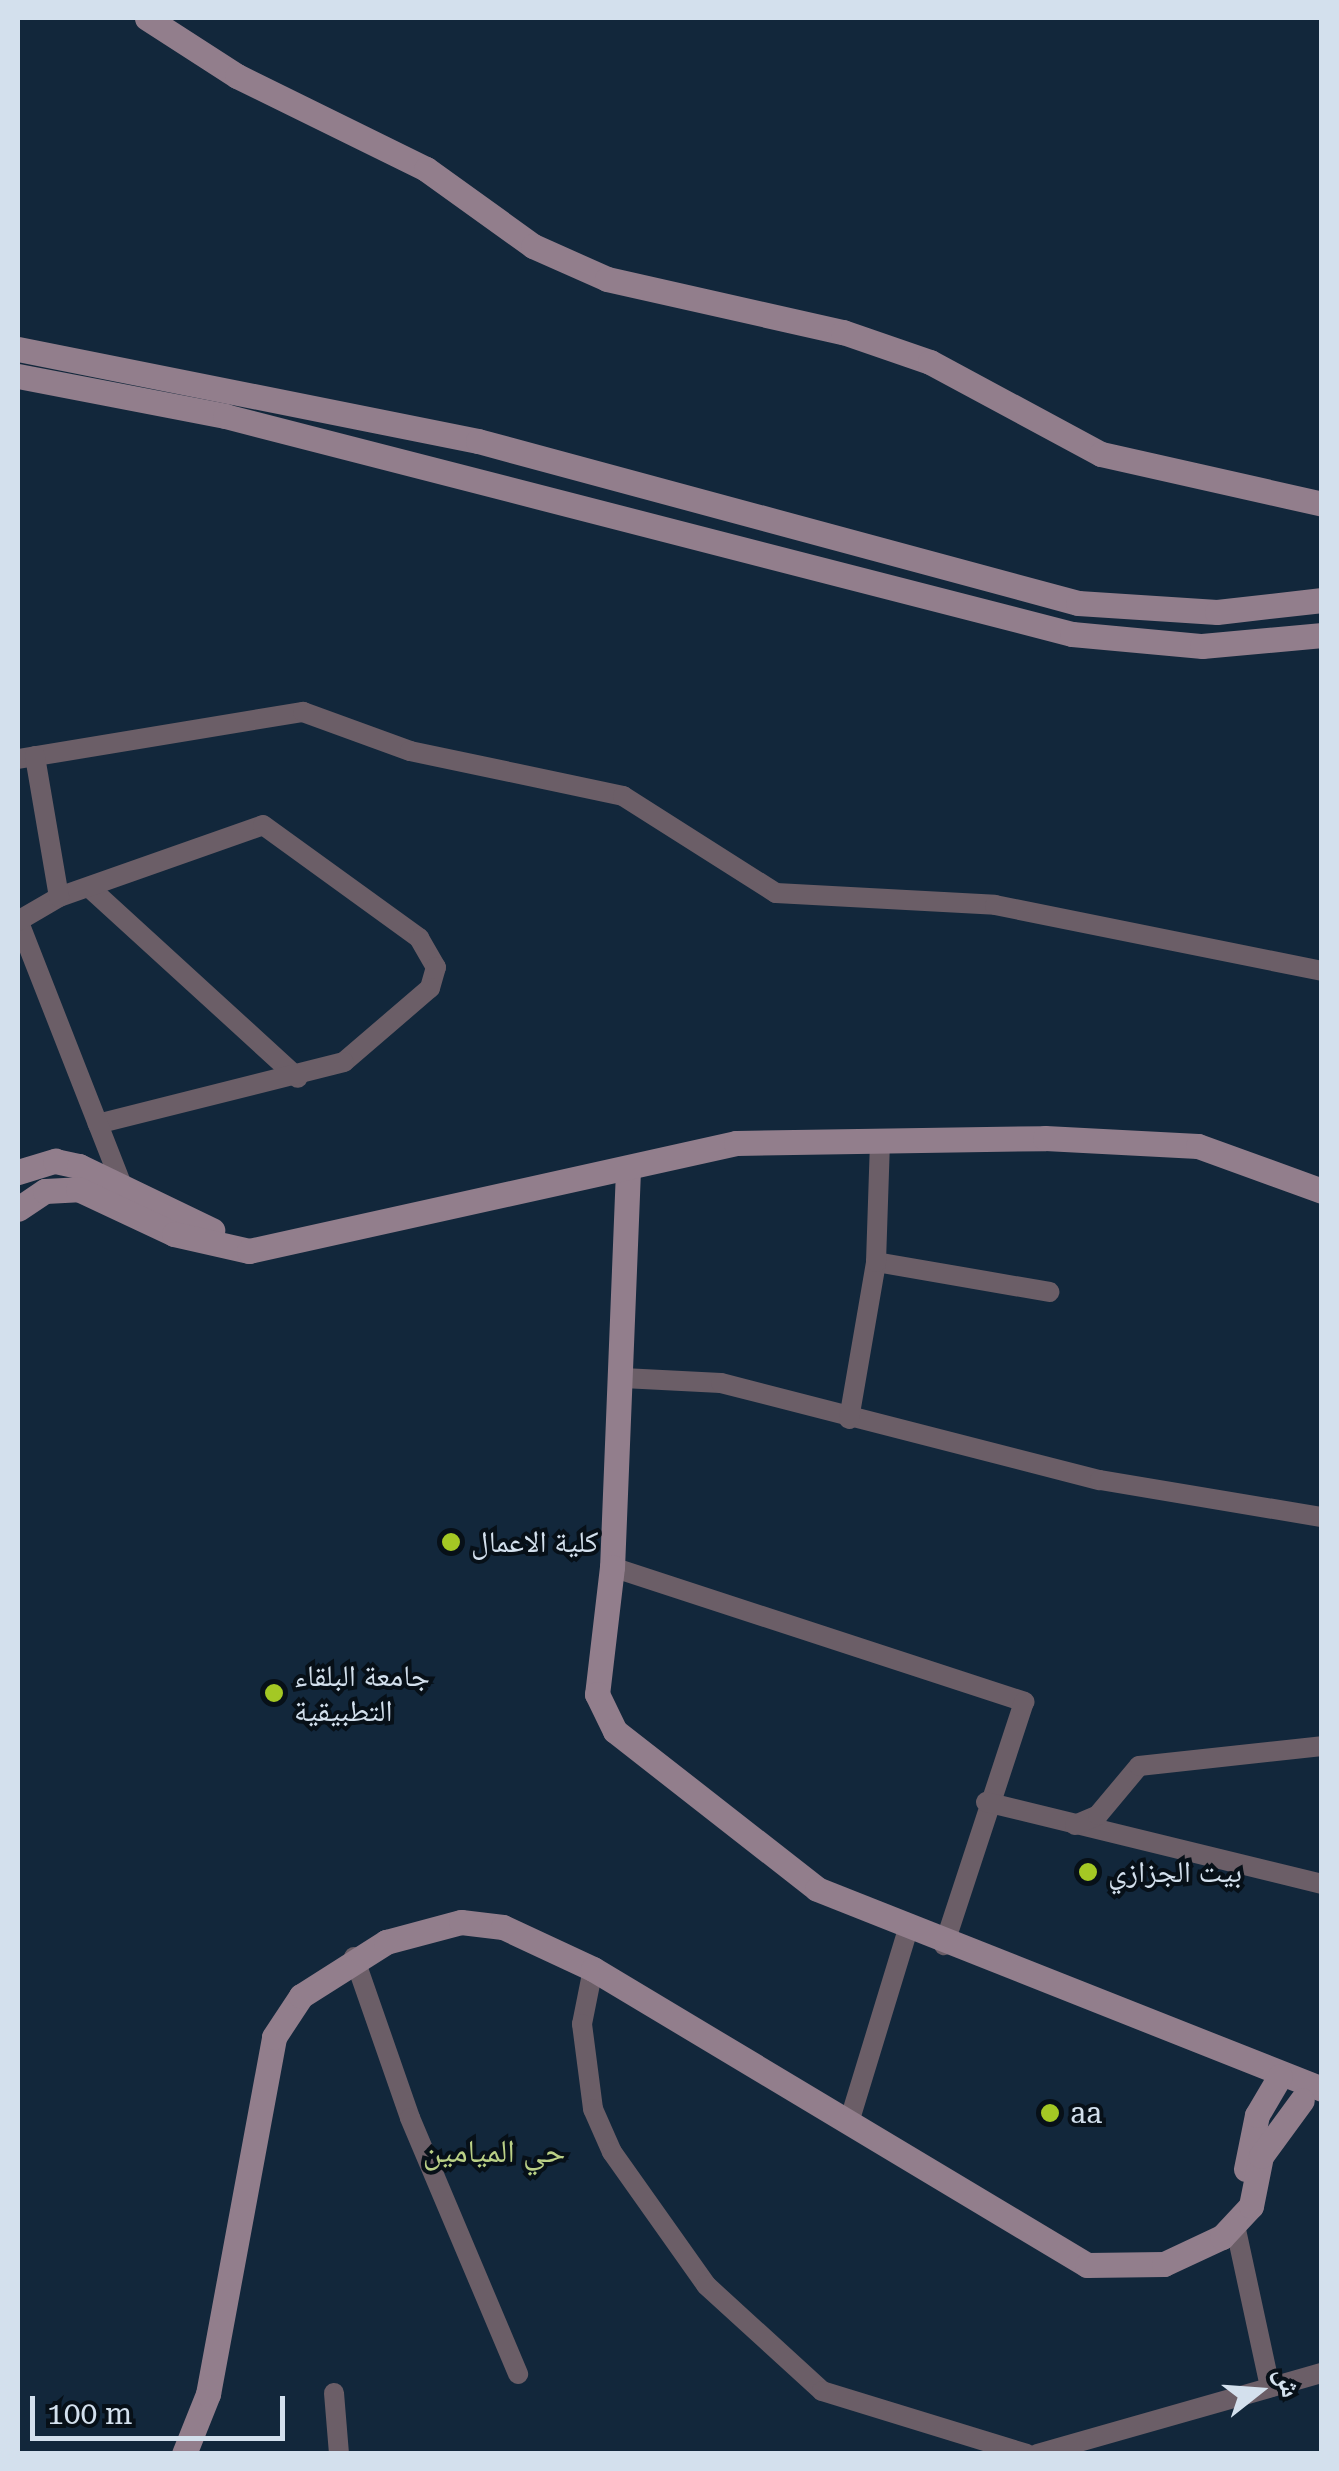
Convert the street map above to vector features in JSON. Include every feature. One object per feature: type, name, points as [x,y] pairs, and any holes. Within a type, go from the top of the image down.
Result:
[{"type":"street","points":[[147,18],[237,76],[426,170],[534,246],[607,279],[843,332],[930,362],[1102,454],[1322,504]]},
{"type":"street","points":[[18,349],[266,393],[561,465],[1078,603],[1217,612],[1322,600]]},
{"type":"street","points":[[18,376],[554,499],[764,561],[1072,634],[1202,646],[1322,635]]},
{"type":"street","points":[[554,499],[561,465]]},
{"type":"street","points":[[59,896],[26,758],[303,712],[410,751],[624,796],[776,892],[995,905],[1322,972]]},
{"type":"street","points":[[98,1124],[298,1078],[344,1062],[430,988],[436,967],[424,943],[262,825],[91,889],[59,896],[18,920],[98,1124],[122,1185]]},
{"type":"street","points":[[91,889],[298,1078]]},
{"type":"street","points":[[849,1420],[876,1262],[880,1141]]},
{"type":"street","points":[[18,1209],[45,1191],[78,1190],[212,1246],[270,1245],[628,1170],[736,1143],[880,1141],[1198,1146],[1322,1191]]},
{"type":"street","points":[[18,1172],[55,1161],[122,1185],[189,1222],[270,1245]]},
{"type":"street","points":[[184,2454],[208,2394],[274,2037],[302,1996],[354,1956],[474,1922],[592,1969],[850,2119],[1015,2229],[1087,2265],[1164,2264],[1240,2219],[1260,2156],[1315,2098],[1202,2044],[944,1945],[817,1889],[615,1732],[597,1694],[612,1567],[623,1378],[628,1170]]},
{"type":"street","points":[[876,1262],[1049,1292]]},
{"type":"street","points":[[623,1378],[721,1383],[849,1420],[1100,1480],[1322,1517]]},
{"type":"street","points":[[612,1567],[1024,1702],[986,1802],[944,1945]]},
{"type":"street","points":[[1073,1826],[1098,1816],[1139,1766],[1322,1746]]},
{"type":"street","points":[[986,1802],[1322,1884]]},
{"type":"street","points":[[850,2119],[908,1930]]},
{"type":"street","points":[[354,1956],[518,2374]]},
{"type":"street","points":[[592,1969],[582,2024],[593,2109],[612,2152],[706,2285],[822,2391],[1027,2454]]},
{"type":"street","points":[[1270,2386],[1240,2219],[1253,2128],[1276,2082]]},
{"type":"street","points":[[1038,2454],[1322,2373]]},
{"type":"street","points":[[334,2393],[339,2454]]},
{"type":"place","name":"كلية الاعمال","points":[[451,1542]]},
{"type":"place","name":"جامعة البلقاء التطبيقية","points":[[274,1693]]},
{"type":"place","name":"بيت الجزازي","points":[[1088,1872]]},
{"type":"place","name":"aa","points":[[1050,2113]]},
{"type":"district","name":"حي الميامين","points":[[494,2151]]}]
